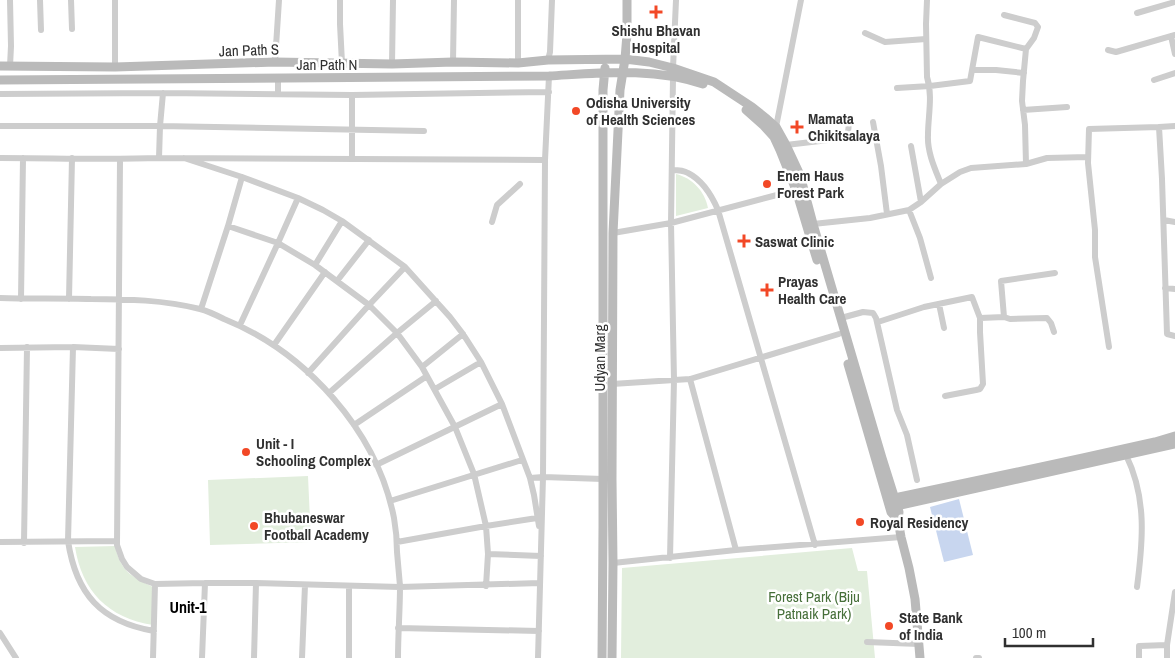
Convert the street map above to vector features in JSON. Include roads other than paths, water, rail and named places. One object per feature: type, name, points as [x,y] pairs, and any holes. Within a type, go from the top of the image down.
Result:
[{"type":"street","points":[[5,66],[12,46],[10,0]]},
{"type":"street","points":[[40,0],[41,30]]},
{"type":"street","points":[[71,0],[72,29]]},
{"type":"street","points":[[115,0],[115,67]]},
{"type":"street","points":[[275,62],[278,0]]},
{"type":"street","points":[[340,0],[342,63]]},
{"type":"street","points":[[392,64],[393,0]]},
{"type":"street","points":[[453,62],[454,0]]},
{"type":"street","points":[[518,0],[518,63]]},
{"type":"street","points":[[548,60],[552,0]]},
{"type":"street","name":"Udyan Marg","points":[[612,658],[613,233],[620,90],[627,34],[627,0]]},
{"type":"street","points":[[670,558],[674,380],[671,223],[676,0]]},
{"type":"street","points":[[776,128],[801,0]]},
{"type":"street","points":[[927,0],[927,78],[930,86],[928,136],[929,148],[941,184]]},
{"type":"street","points":[[1137,12],[1175,2]]},
{"type":"street","points":[[1004,15],[1035,23],[1038,27],[1034,38],[1026,49],[1022,88],[1026,164]]},
{"type":"street","points":[[866,33],[885,42],[926,39]]},
{"type":"street","points":[[1108,50],[1116,52],[1173,36],[1175,54]]},
{"type":"street","points":[[897,88],[970,81],[978,37],[1026,49]]},
{"type":"street","name":"Jan Path S","points":[[5,66],[115,67],[275,62],[392,64],[453,62],[518,63],[548,60],[625,59],[649,62],[673,72]]},
{"type":"street","name":"Udyan Marg","points":[[602,658],[604,60]]},
{"type":"street","points":[[972,70],[1024,73]]},
{"type":"street","name":"Jan Path N","points":[[0,80],[549,76],[623,72],[673,72]]},
{"type":"street","points":[[673,72],[714,82],[752,107],[776,128],[892,502]]},
{"type":"street","points":[[673,72],[726,95],[750,113],[783,147],[800,175],[892,502],[891,512],[898,520],[915,599],[920,658]]},
{"type":"street","points":[[1154,80],[1175,73]]},
{"type":"street","points":[[538,658],[543,477],[546,160],[549,76]]},
{"type":"street","points":[[278,78],[278,94]]},
{"type":"street","points":[[0,94],[352,95],[548,92]]},
{"type":"street","points":[[159,158],[164,93]]},
{"type":"street","points":[[352,95],[352,159]]},
{"type":"street","points":[[1023,110],[1067,107]]},
{"type":"street","points":[[783,147],[844,137],[848,132],[849,121]]},
{"type":"street","points":[[873,122],[887,214]]},
{"type":"street","points":[[0,126],[160,126],[424,131]]},
{"type":"street","points":[[1109,347],[1096,266],[1095,230],[1088,157],[1089,129],[1175,126]]},
{"type":"street","points":[[1159,127],[1167,334],[1175,336]]},
{"type":"street","points":[[911,146],[921,202]]},
{"type":"street","points":[[813,224],[870,218],[909,210],[941,184],[960,172],[971,168],[1026,164],[1047,158],[1088,157]]},
{"type":"street","points":[[0,158],[120,160],[184,158],[546,160]]},
{"type":"street","points":[[20,298],[23,158]]},
{"type":"street","points":[[69,298],[72,158]]},
{"type":"street","points":[[184,158],[242,177],[298,198],[323,210],[342,221],[405,267],[464,334],[481,362],[502,404],[530,478],[541,537]]},
{"type":"street","points":[[120,160],[117,545],[127,567],[141,579],[156,584],[256,583],[400,587],[540,583]]},
{"type":"street","points":[[672,170],[687,172],[698,181],[708,191],[718,210],[815,545]]},
{"type":"street","points":[[202,309],[242,177]]},
{"type":"street","points":[[492,222],[497,205],[520,184]]},
{"type":"street","points":[[613,233],[671,223],[796,190]]},
{"type":"street","points":[[240,325],[298,198]]},
{"type":"street","points":[[909,210],[920,238],[931,278]]},
{"type":"street","points":[[1164,220],[1175,222]]},
{"type":"street","points":[[315,265],[342,221]]},
{"type":"street","points":[[228,226],[278,243],[325,272],[369,305],[397,333],[422,367],[455,427],[474,474],[486,526],[488,554],[486,586]]},
{"type":"street","points":[[337,281],[369,240]]},
{"type":"street","points":[[308,373],[405,267]]},
{"type":"street","points":[[274,345],[325,272]]},
{"type":"street","points":[[1004,318],[1001,281],[1055,273]]},
{"type":"street","points":[[1166,288],[1175,289]]},
{"type":"street","points":[[878,322],[938,304],[972,297],[980,318],[983,384],[980,389],[945,396]]},
{"type":"street","points":[[0,298],[156,301],[202,309],[240,325],[274,345],[308,373],[329,393],[354,425],[372,455],[390,501],[395,521],[400,587],[398,658]]},
{"type":"street","points":[[329,393],[436,301]]},
{"type":"street","points":[[938,304],[944,328]]},
{"type":"street","points":[[841,318],[870,312],[873,313],[878,322],[897,410],[907,435],[917,480]]},
{"type":"street","points":[[980,318],[1047,318],[1050,320],[1054,332]]},
{"type":"street","points":[[422,367],[464,334]]},
{"type":"street","points":[[612,384],[690,379],[839,334]]},
{"type":"street","points":[[0,348],[73,346],[118,348]]},
{"type":"street","points":[[73,346],[68,541],[70,556],[81,585],[89,597],[108,615],[137,628],[154,631]]},
{"type":"street","points":[[24,542],[27,347]]},
{"type":"street","points":[[435,389],[481,362]]},
{"type":"street","points":[[354,425],[427,376]]},
{"type":"street","points":[[690,379],[736,550]]},
{"type":"street","points":[[376,465],[502,404]]},
{"type":"street","points":[[892,502],[1019,475],[1175,436]]},
{"type":"street","points":[[1039,470],[1126,455],[1175,444]]},
{"type":"street","points":[[1126,455],[1133,470],[1141,504],[1142,532],[1137,587]]},
{"type":"street","points":[[390,501],[522,460]]},
{"type":"street","points":[[530,478],[603,479]]},
{"type":"street","points":[[397,542],[537,518]]},
{"type":"street","points":[[613,563],[736,550],[901,537]]},
{"type":"street","points":[[0,542],[117,541]]},
{"type":"street","points":[[488,554],[541,556]]},
{"type":"street","points":[[202,658],[205,583]]},
{"type":"street","points":[[254,658],[256,583]]},
{"type":"street","points":[[153,658],[156,584]]},
{"type":"street","points":[[302,658],[305,585]]},
{"type":"street","points":[[348,658],[349,586]]},
{"type":"street","points":[[602,589],[613,589]]},
{"type":"street","points":[[1167,658],[1167,645],[1175,592]]},
{"type":"street","points":[[398,628],[539,631]]},
{"type":"street","points":[[0,633],[16,658]]},
{"type":"street","points":[[867,642],[919,644]]},
{"type":"street","points":[[1138,658],[1139,646],[1167,645]]},
{"type":"water","points":[[959,499],[973,555],[944,562],[930,507]]},
{"type":"place","name":"Shishu Bhavan Hospital","points":[[656,12]]},
{"type":"place","name":"Odisha University of Health Sciences","points":[[576,111]]},
{"type":"place","name":"Mamata Chikitsalaya","points":[[797,127]]},
{"type":"place","name":"Enem Haus Forest Park","points":[[767,184]]},
{"type":"place","name":"Saswat Clinic","points":[[744,241]]},
{"type":"place","name":"Prayas Health Care","points":[[767,290]]},
{"type":"place","name":"Unit - I Schooling Complex","points":[[246,452]]},
{"type":"place","name":"Royal Residency","points":[[860,522]]},
{"type":"place","name":"Bhubaneswar Football Academy","points":[[254,526]]},
{"type":"place","name":"State Bank of India","points":[[889,626]]},
{"type":"district","name":"Unit-1","points":[[188,607]]},
{"type":"park label","name":"Forest Park (Biju Patnaik Park)","points":[[814,604]]}]
